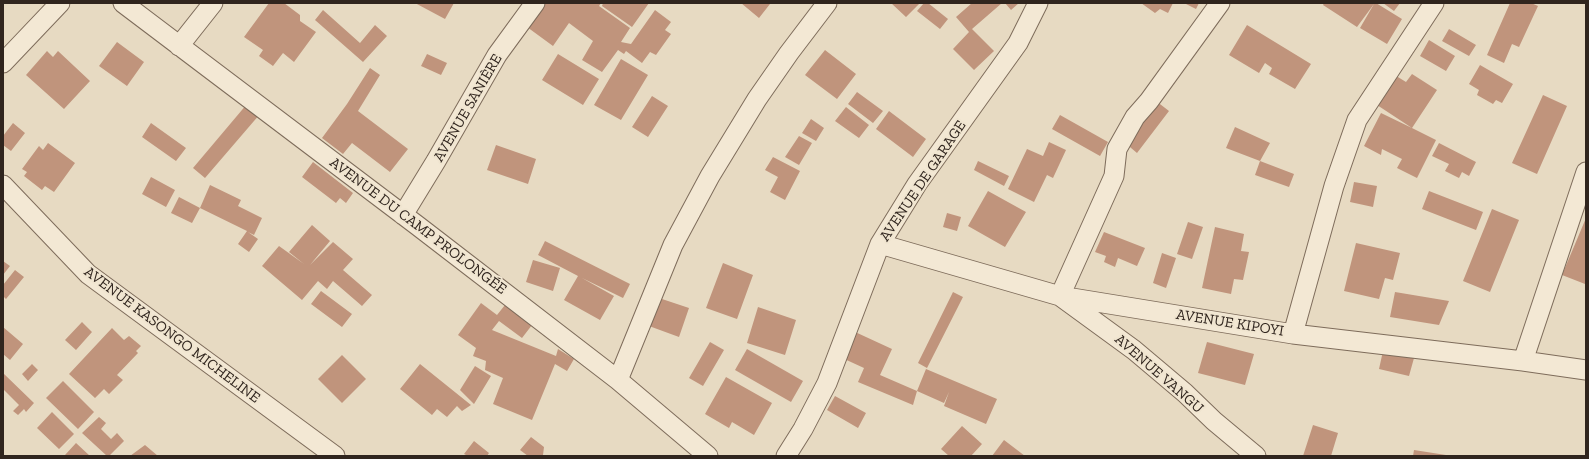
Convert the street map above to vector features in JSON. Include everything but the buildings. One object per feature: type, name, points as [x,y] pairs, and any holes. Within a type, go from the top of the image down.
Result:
[{"type":"street","points":[[3,63],[60,3]]},
{"type":"street","name":"AVENUE DU CAMP PROLONGÉE","points":[[123,3],[618,380],[708,456]]},
{"type":"street","points":[[179,46],[213,3]]},
{"type":"street","name":"AVENUE SANIÈRE","points":[[403,215],[497,55],[535,3]]},
{"type":"street","points":[[618,380],[673,245],[710,176],[761,94],[789,53],[827,3]]},
{"type":"street","name":"AVENUE DE GARAGE","points":[[786,456],[803,430],[827,383],[880,244],[918,184],[1018,43],[1038,3]]},
{"type":"street","points":[[1060,296],[1114,176],[1117,149],[1135,117],[1149,101],[1220,3]]},
{"type":"street","points":[[1293,334],[1334,186],[1357,120],[1434,3]]},
{"type":"street","points":[[1523,361],[1586,172]]},
{"type":"street","name":"AVENUE KASONGO MICHELINE","points":[[3,186],[88,274],[335,456]]},
{"type":"street","name":"AVENUE KIPOYI","points":[[880,244],[1060,296],[1293,334],[1523,361],[1586,370]]},
{"type":"street","name":"AVENUE VANGU","points":[[1060,296],[1134,350],[1256,456]]}]
